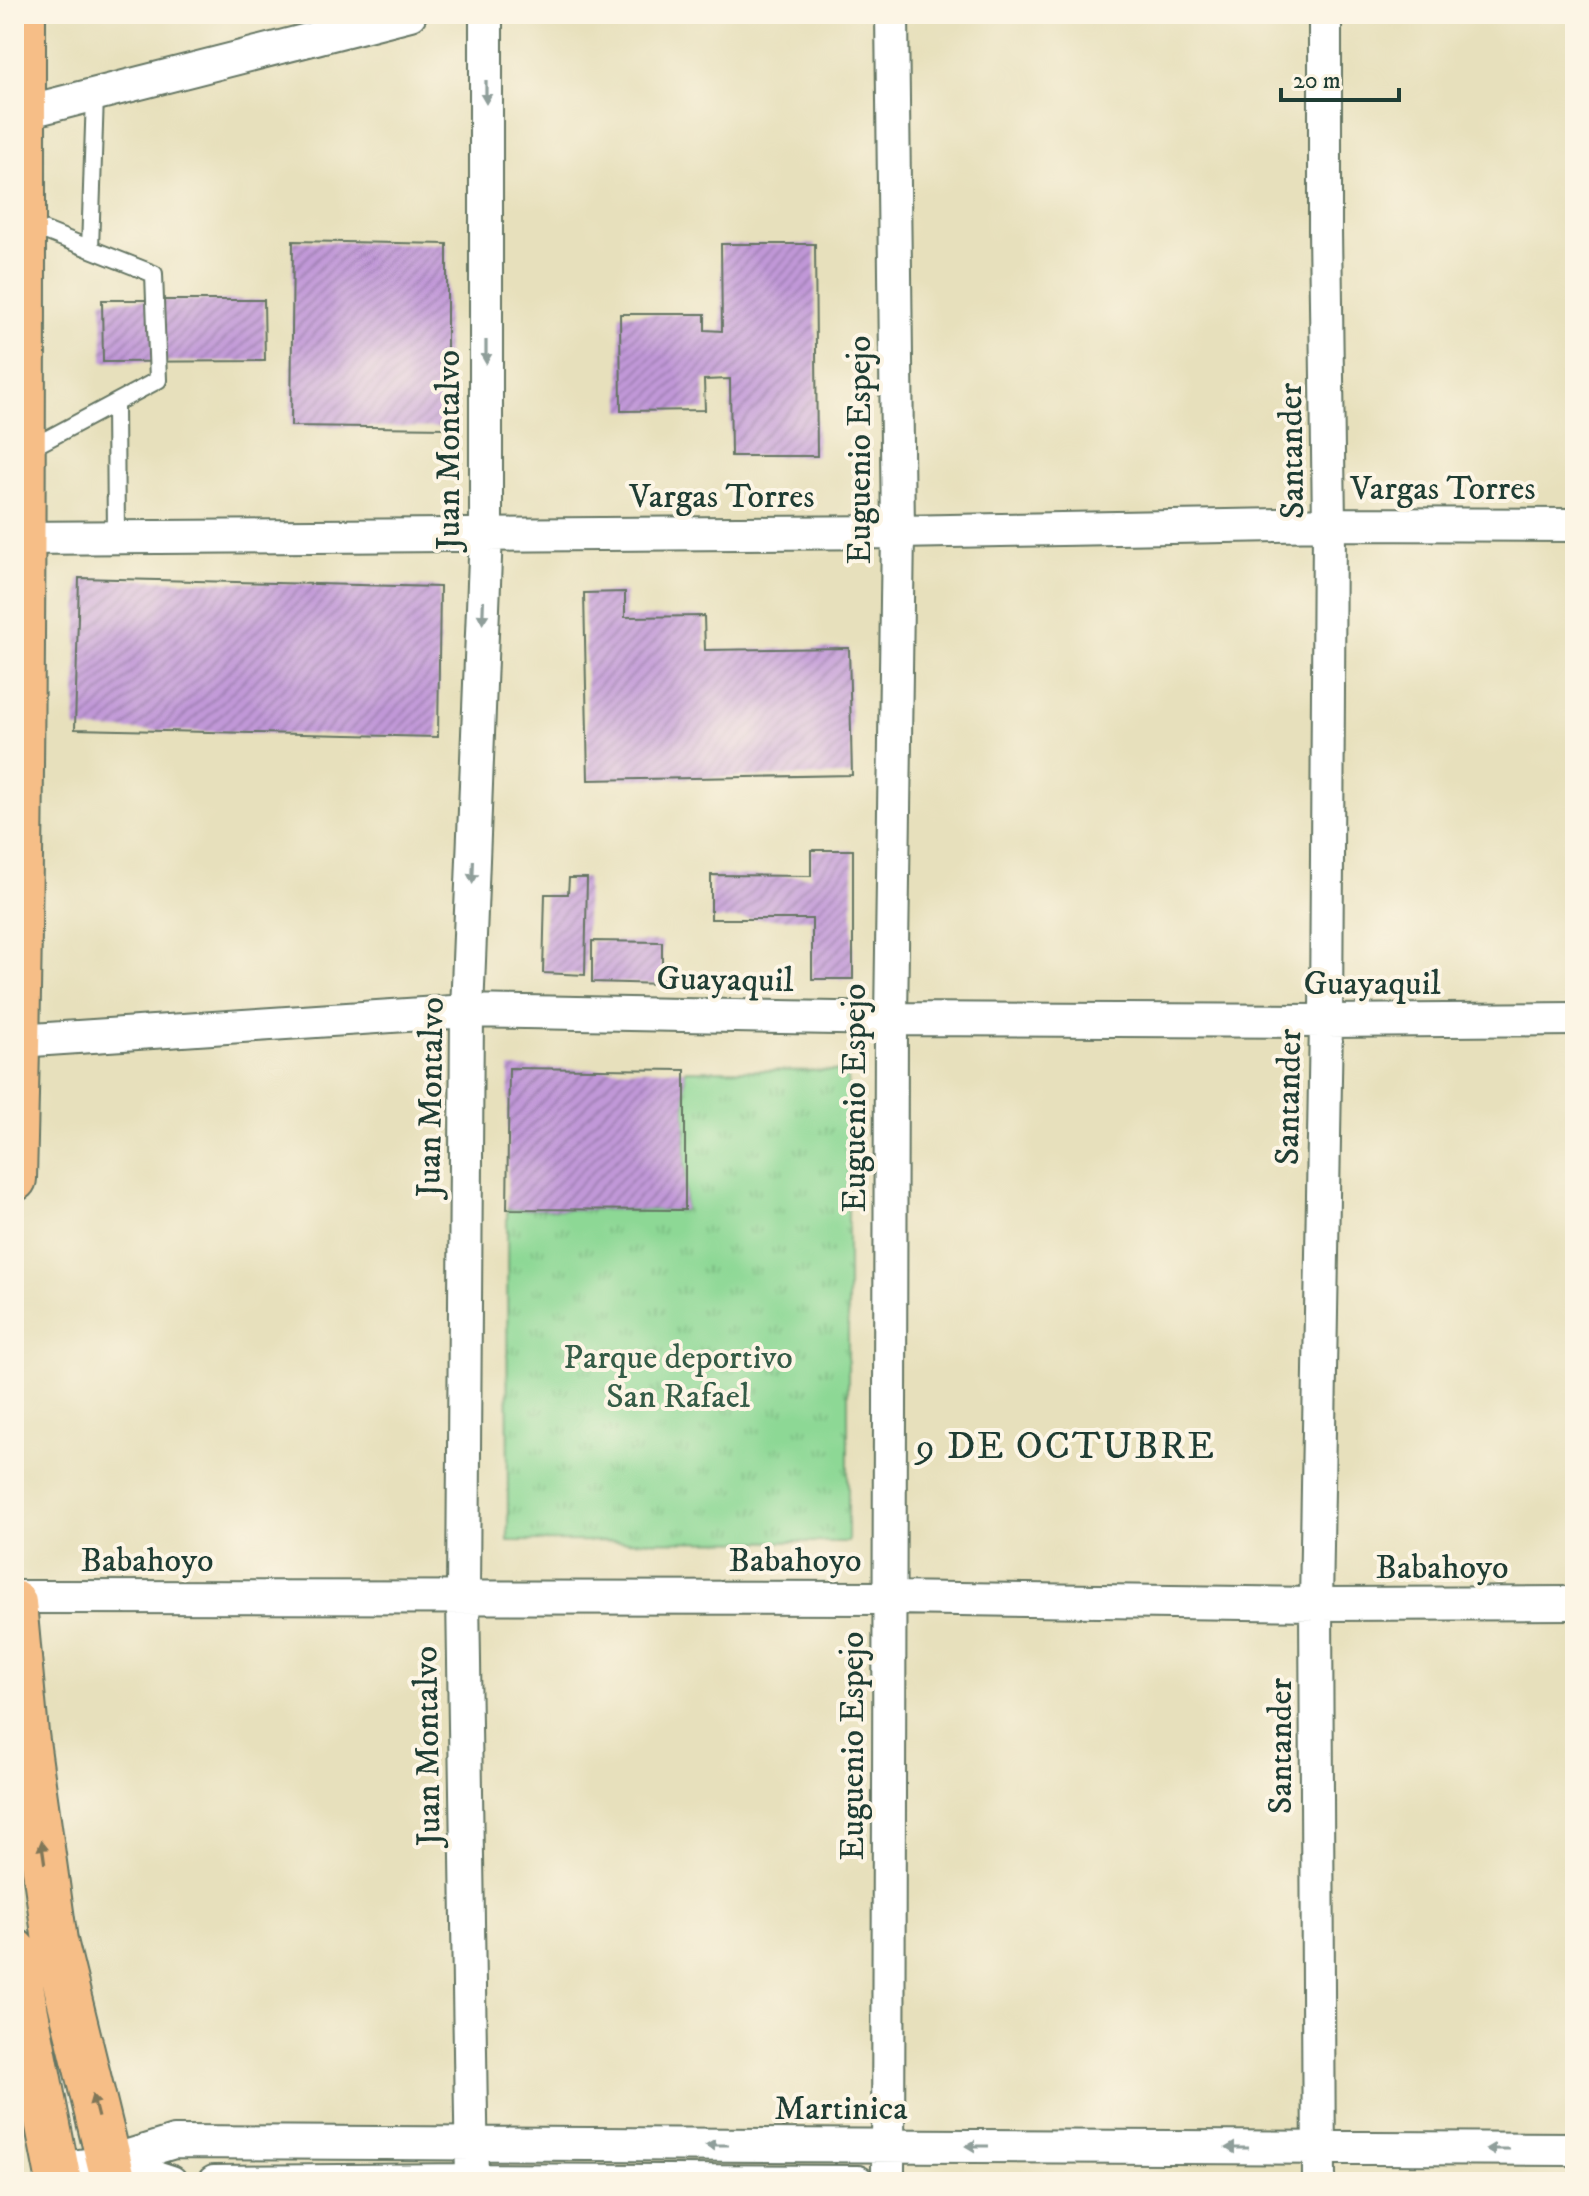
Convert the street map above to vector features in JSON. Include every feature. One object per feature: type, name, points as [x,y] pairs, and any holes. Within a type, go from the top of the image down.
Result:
[{"type":"highway","points":[[14,1179],[18,1041],[18,538],[22,453],[22,222],[18,114],[23,14]]},
{"type":"highway","points":[[14,1603],[26,1734],[55,1941],[111,2172]]},
{"type":"highway","points":[[14,1951],[57,2175]]},
{"type":"street","points":[[18,114],[410,14]]},
{"type":"street","name":"Juan Montalvo","points":[[471,2181],[463,1596],[467,1011],[486,533],[486,14]]},
{"type":"street","name":"Euguenio Espejo","points":[[888,2182],[891,1019],[898,532],[892,14]]},
{"type":"street","name":"Santander","points":[[1319,2182],[1316,1604],[1326,1021],[1329,524],[1325,14]]},
{"type":"street","name":"Vargas Torres","points":[[18,538],[898,532],[1329,524],[1575,525]]},
{"type":"street","name":"Guayaquil","points":[[18,1041],[467,1011],[891,1019],[1575,1019]]},
{"type":"street","name":"Babahoyo","points":[[14,1597],[463,1596],[1316,1604],[1575,1603]]},
{"type":"street","name":"Martinica","points":[[111,2172],[174,2142],[1575,2149]]},
{"type":"street","name":"Martinica","points":[[57,2175],[111,2172],[171,2182]]},
{"type":"street","points":[[214,2182],[858,2182]]},
{"type":"lane","points":[[90,249],[95,95]]},
{"type":"lane","points":[[22,222],[154,274],[158,380],[22,453]]},
{"type":"lane","points":[[115,403],[116,537]]},
{"type":"green space","name":"Parque deportivo San Rafael","points":[[685,1070],[848,1071],[848,1542],[508,1541],[507,1209],[685,1210]]},
{"type":"building","points":[[293,241],[447,244],[447,428],[291,426]]},
{"type":"building","points":[[721,244],[815,244],[817,456],[731,456],[730,379],[704,380],[705,410],[621,411],[620,314],[705,314],[705,330],[722,331]]},
{"type":"building","points":[[102,300],[264,300],[265,361],[103,362]]},
{"type":"building","points":[[79,578],[440,587],[438,737],[75,729]]},
{"type":"building","points":[[625,592],[625,617],[704,616],[705,650],[849,648],[852,775],[588,780],[584,593]]},
{"type":"building","points":[[811,850],[853,850],[853,979],[812,979],[812,919],[711,919],[711,875],[811,876]]},
{"type":"building","points":[[569,878],[587,878],[585,975],[543,973],[545,894],[568,894]]},
{"type":"building","points":[[592,941],[662,942],[662,984],[592,982]]},
{"type":"building","points":[[509,1068],[685,1070],[685,1210],[507,1209]]},
{"type":"district","name":"9 DE OCTUBRE","points":[[1066,1445]]}]
